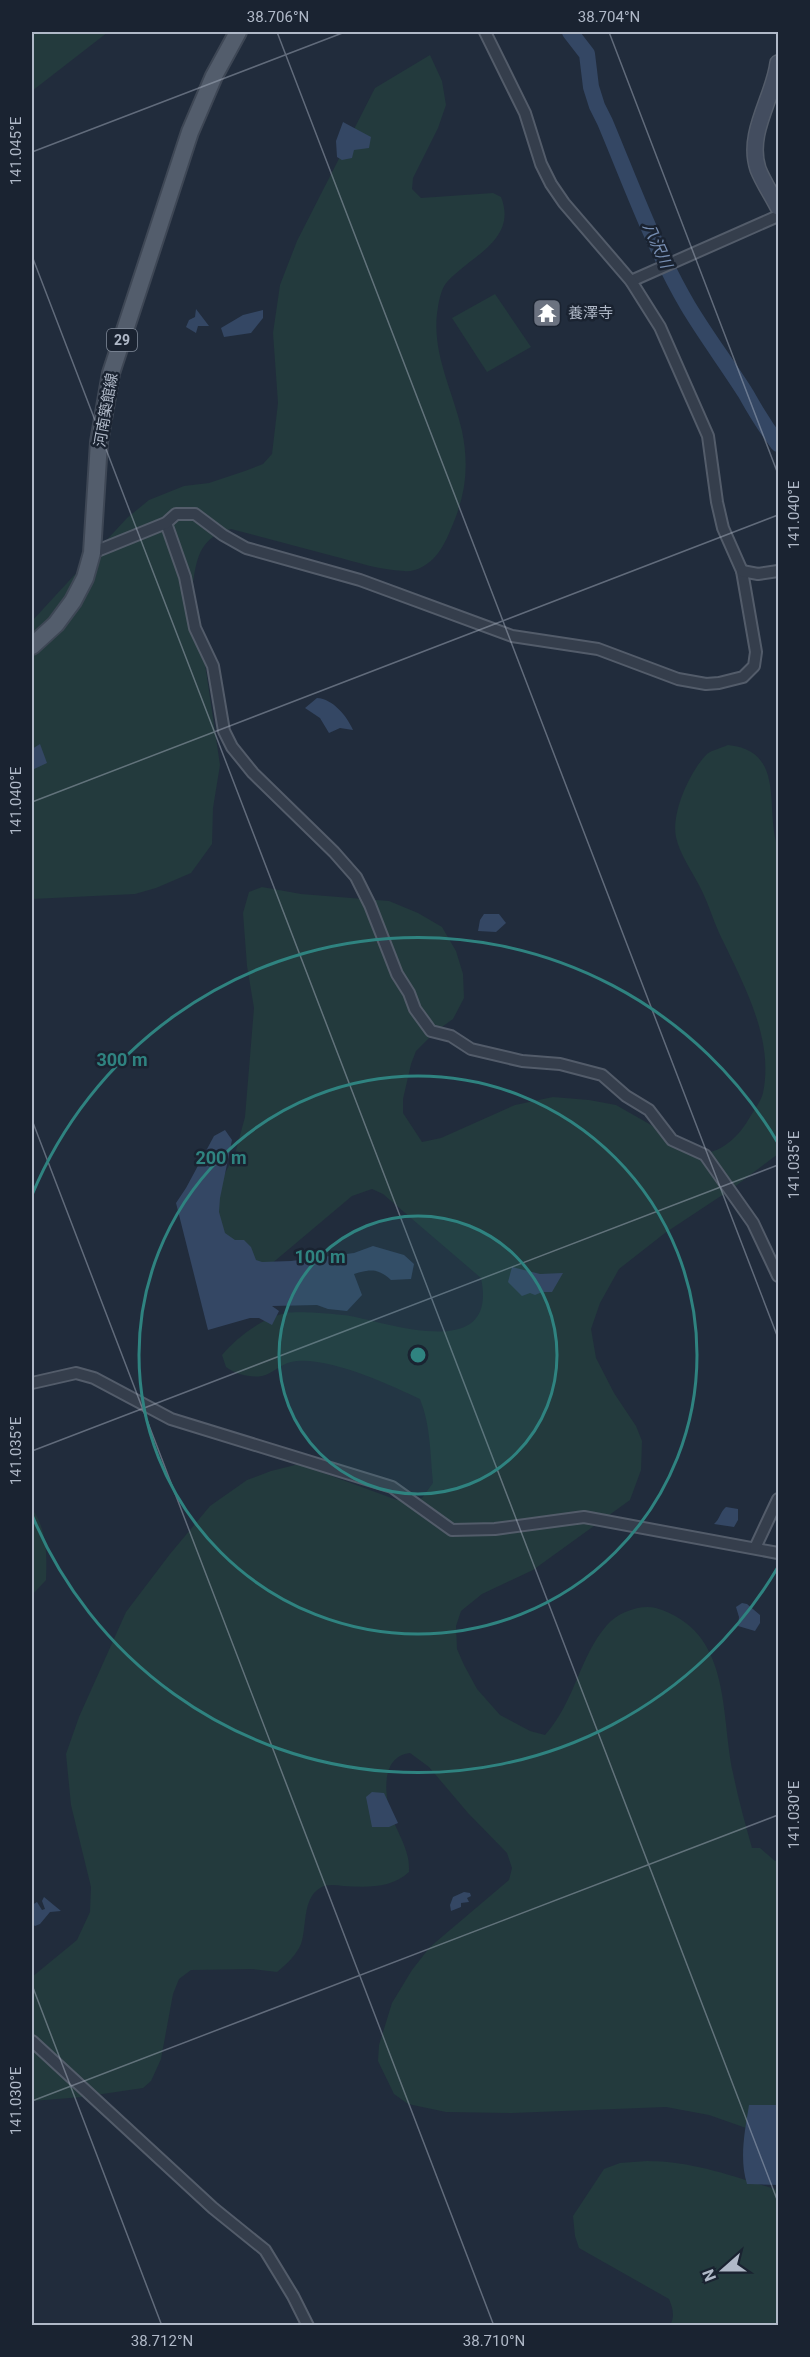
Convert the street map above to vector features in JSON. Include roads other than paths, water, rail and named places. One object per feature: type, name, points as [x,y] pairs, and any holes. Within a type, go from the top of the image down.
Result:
[{"type":"main road","name":"河南築館線","points":[[32,646],[56,624],[74,601],[85,578],[92,553],[99,442],[111,373],[190,132],[214,76],[238,32]]},
{"type":"street","points":[[92,553],[166,523],[176,514],[195,514],[223,535],[246,548],[360,580],[512,636],[598,649],[678,679],[706,684],[743,677],[754,666],[756,652],[742,571],[723,528],[708,436],[660,327],[631,281],[564,203],[551,184],[541,164],[525,113],[485,32]]},
{"type":"street","points":[[777,201],[758,169],[756,150],[758,130],[777,77],[778,63]]},
{"type":"street","points":[[631,281],[778,216]]},
{"type":"street","points":[[166,523],[185,577],[195,628],[213,666],[224,731],[232,747],[253,772],[334,852],[356,878],[370,905],[397,974],[409,993],[415,1009],[431,1030],[451,1036],[471,1049],[522,1061],[560,1064],[602,1075],[626,1096],[649,1110],[672,1140],[705,1155],[753,1222],[778,1276]]},
{"type":"street","points":[[742,571],[758,574],[778,571]]},
{"type":"street","points":[[32,1383],[76,1373],[94,1378],[171,1419],[392,1487],[452,1530],[495,1530],[584,1517],[778,1553]]},
{"type":"street","points":[[755,1548],[778,1499]]},
{"type":"street","points":[[32,2041],[213,2208],[265,2250],[294,2296],[308,2325]]},
{"type":"water","points":[[343,122],[371,137],[369,148],[354,150],[352,158],[342,160],[337,157],[336,141]]},
{"type":"water","points":[[196,309],[209,326],[198,326],[196,333],[186,327],[189,320],[195,317]]},
{"type":"water","points":[[263,310],[263,318],[251,333],[224,337],[221,328],[243,315]]},
{"type":"water","points":[[317,698],[329,701],[339,709],[353,730],[340,728],[329,733],[320,718],[305,708]]},
{"type":"water","points":[[40,744],[47,763],[32,770],[32,749]]},
{"type":"water","points":[[484,914],[499,914],[506,923],[496,932],[478,931]]},
{"type":"water","points":[[225,1130],[232,1140],[219,1212],[225,1233],[235,1240],[244,1240],[251,1247],[256,1260],[262,1262],[291,1261],[354,1253],[373,1246],[404,1255],[414,1264],[411,1279],[391,1280],[378,1272],[360,1272],[354,1274],[362,1295],[347,1311],[317,1305],[272,1306],[279,1311],[272,1325],[259,1318],[250,1318],[208,1330],[176,1203],[214,1136]]},
{"type":"water","points":[[512,1267],[540,1274],[563,1273],[552,1292],[535,1295],[530,1293],[522,1296],[508,1282]]},
{"type":"water","points":[[726,1507],[738,1509],[738,1520],[734,1527],[714,1524]]},
{"type":"water","points":[[742,1603],[747,1604],[760,1615],[760,1623],[755,1631],[738,1626],[739,1617],[736,1607]]},
{"type":"water","points":[[372,1792],[384,1793],[398,1823],[389,1827],[372,1827],[366,1797]]},
{"type":"water","points":[[464,1892],[470,1893],[471,1896],[467,1898],[469,1902],[461,1903],[461,1907],[451,1911],[450,1905],[453,1897]]},
{"type":"water","points":[[44,1897],[61,1911],[50,1912],[40,1924],[35,1926],[32,1924],[32,1905],[37,1902],[42,1910],[45,1909],[42,1901]]},
{"type":"water","points":[[749,2105],[778,2105],[778,2185],[747,2184],[743,2154]]},
{"type":"waterway","name":"八沢川","points":[[570,32],[587,54],[591,87],[597,106],[664,262],[695,317],[778,444]]},
{"type":"place","name":"養澤寺","points":[[547,313]]}]
